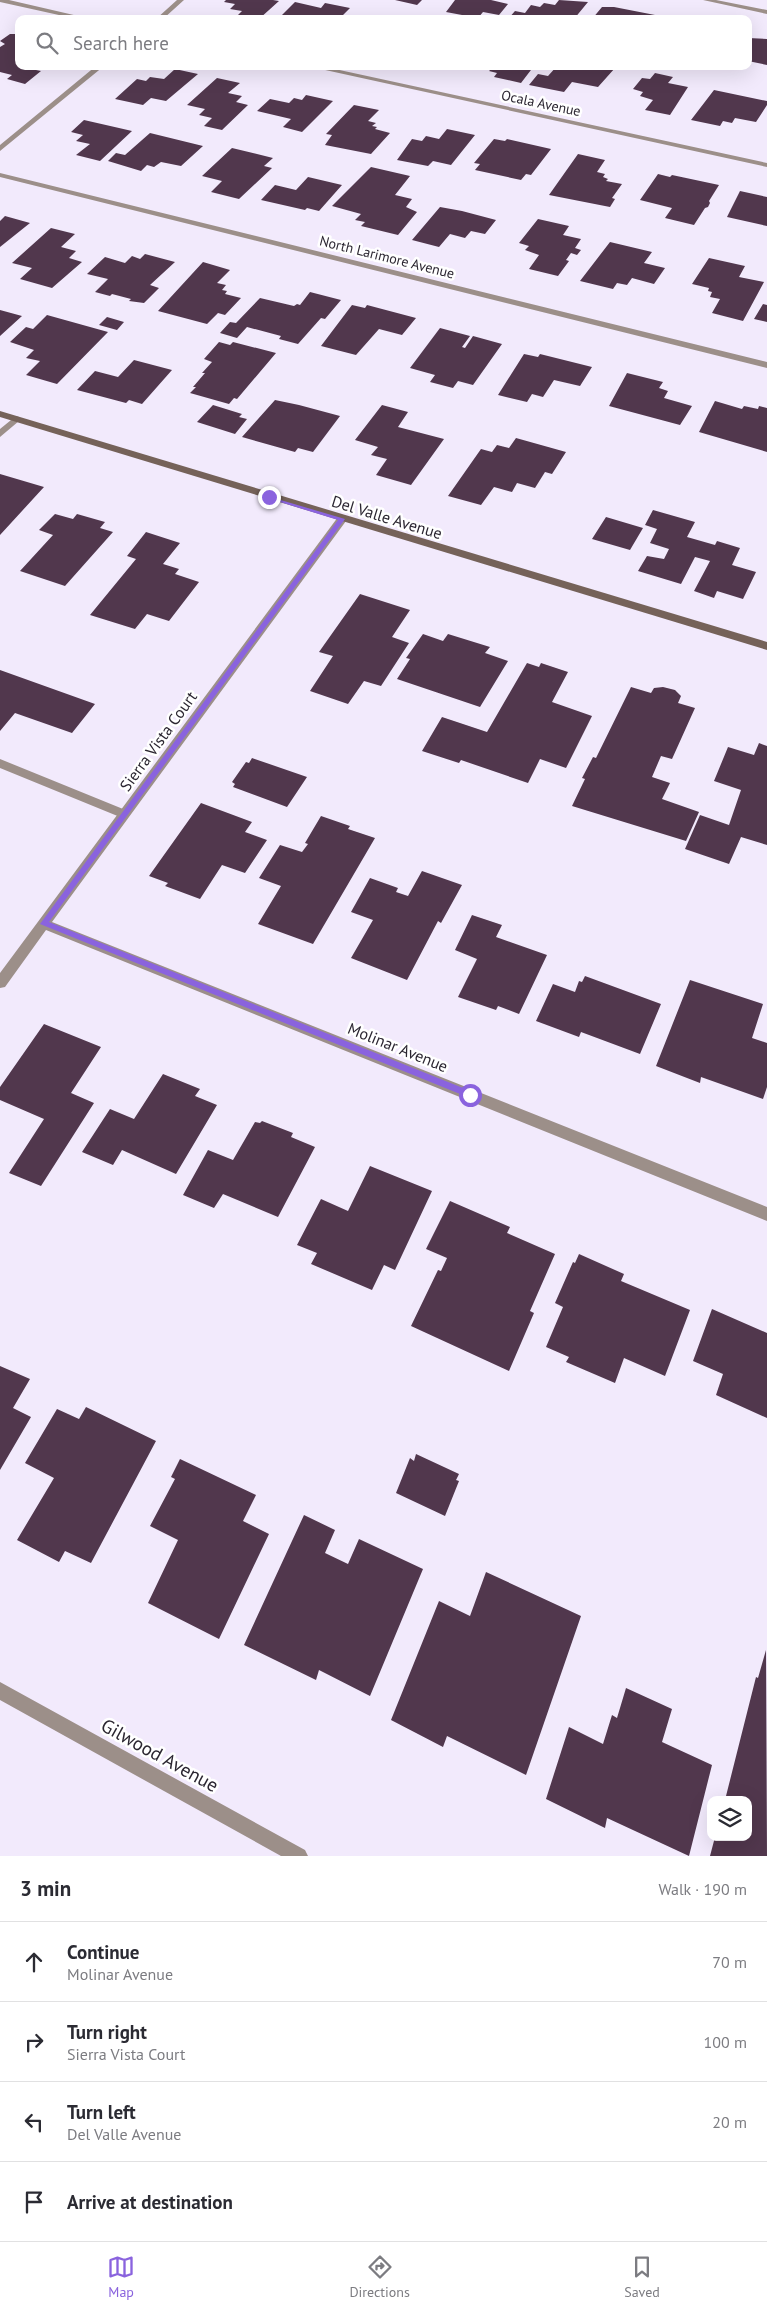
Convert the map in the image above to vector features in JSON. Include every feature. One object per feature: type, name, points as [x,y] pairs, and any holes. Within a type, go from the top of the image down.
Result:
[{"type":"street","points":[[0,0],[69,15]]},
{"type":"street","points":[[164,15],[181,0]]},
{"type":"street","points":[[706,0],[767,12]]},
{"type":"street","points":[[0,148],[96,70]]},
{"type":"street","name":"Ocala Avenue","points":[[329,70],[767,164]]},
{"type":"street","name":"North Larimore Avenue","points":[[0,175],[767,365]]},
{"type":"street","name":"Del Valle Avenue","points":[[0,414],[767,646]]},
{"type":"street","points":[[0,434],[16,419]]},
{"type":"street","name":"Sierra Vista Court","points":[[0,983],[342,519]]},
{"type":"street","points":[[0,763],[124,814]]},
{"type":"street","name":"Molinar Avenue","points":[[44,924],[767,1214]]},
{"type":"street","name":"Gilwood Avenue","points":[[0,1691],[299,1856]]},
{"type":"building","points":[[226,0],[279,1],[263,15],[238,15],[242,11],[230,9],[235,4],[224,2]]},
{"type":"building","points":[[395,0],[422,0],[417,5]]},
{"type":"building","points":[[455,0],[491,0],[508,4],[499,15],[483,12],[480,15],[462,15],[446,12]]},
{"type":"building","points":[[559,0],[588,2],[577,15],[512,15],[515,11],[525,13],[531,5],[540,7],[544,3],[555,5]]},
{"type":"building","points":[[295,2],[321,8],[325,3],[350,8],[343,15],[282,15]]},
{"type":"building","points":[[602,7],[614,7],[655,15],[595,15]]},
{"type":"building","points":[[10,34],[15,34],[15,70],[41,71],[25,84],[7,79],[12,75],[0,72],[0,47],[5,44],[0,41]]},
{"type":"building","points":[[752,38],[767,39],[767,65],[752,62]]},
{"type":"building","points":[[174,70],[198,74],[166,101],[151,98],[143,105],[115,99],[137,79],[146,81],[150,77],[164,79]]},
{"type":"building","points":[[531,70],[521,83],[494,77],[497,73],[489,71]]},
{"type":"building","points":[[553,70],[613,70],[598,87],[572,82],[564,92],[529,85],[538,74],[548,76]]},
{"type":"building","points":[[655,73],[673,77],[668,83],[688,87],[670,115],[645,110],[653,100],[640,96],[643,92],[633,89],[642,78],[650,79]]},
{"type":"building","points":[[217,78],[240,83],[228,93],[242,96],[236,102],[248,105],[222,130],[204,126],[212,118],[199,115],[205,109],[187,105]]},
{"type":"building","points":[[714,90],[767,101],[767,105],[756,122],[735,118],[732,123],[723,121],[720,126],[691,120]]},
{"type":"building","points":[[306,95],[333,101],[302,132],[283,127],[291,119],[257,111],[270,99],[289,103],[294,98],[302,100]]},
{"type":"building","points":[[354,105],[379,110],[368,121],[376,123],[372,126],[377,127],[375,129],[390,133],[371,154],[325,145],[332,135],[326,134]]},
{"type":"building","points":[[84,120],[132,131],[100,161],[76,155],[90,144],[76,141],[83,135],[71,132]]},
{"type":"building","points":[[447,129],[475,135],[451,165],[433,161],[428,166],[397,160],[412,139],[422,141],[426,136],[439,139]]},
{"type":"building","points":[[150,133],[203,146],[181,166],[161,162],[154,167],[147,165],[141,171],[108,161],[116,153],[125,155]]},
{"type":"building","points":[[494,139],[505,141],[507,139],[551,149],[531,175],[526,174],[521,180],[475,170],[480,164],[474,163]]},
{"type":"building","points":[[232,148],[273,158],[264,166],[272,168],[239,199],[211,192],[222,181],[202,176]]},
{"type":"building","points":[[578,154],[605,160],[597,172],[605,174],[603,177],[608,179],[606,181],[622,184],[612,198],[615,199],[610,207],[549,195]]},
{"type":"building","points":[[371,167],[410,176],[395,195],[412,199],[406,207],[417,212],[398,235],[361,226],[365,222],[355,220],[361,214],[332,206]]},
{"type":"building","points":[[658,174],[670,177],[672,175],[719,185],[709,201],[708,207],[705,208],[694,225],[665,218],[672,208],[640,200]]},
{"type":"building","points":[[308,177],[342,185],[319,211],[307,208],[305,210],[261,200],[275,185],[296,190]]},
{"type":"building","points":[[740,191],[767,197],[767,226],[727,217]]},
{"type":"building","points":[[440,207],[496,220],[485,234],[471,231],[465,238],[450,234],[439,247],[412,240]]},
{"type":"building","points":[[5,216],[30,223],[0,247],[0,221]]},
{"type":"building","points":[[538,219],[569,226],[563,235],[581,239],[575,248],[581,250],[577,255],[571,253],[566,260],[569,261],[558,276],[529,269],[539,255],[525,250],[529,246],[519,243]]},
{"type":"building","points":[[51,228],[75,234],[61,247],[76,251],[69,258],[82,262],[52,288],[20,279],[32,268],[12,263]]},
{"type":"building","points":[[610,242],[652,252],[644,263],[665,268],[654,284],[632,278],[627,285],[617,283],[613,289],[580,281]]},
{"type":"building","points":[[145,254],[175,262],[150,285],[159,288],[144,303],[129,301],[131,299],[112,294],[110,296],[95,292],[108,279],[87,274],[105,257],[125,263],[132,256],[140,259]]},
{"type":"building","points":[[709,258],[745,266],[739,277],[764,282],[743,321],[712,313],[720,299],[710,297],[712,292],[708,291],[709,288],[692,284]]},
{"type":"building","points":[[203,262],[230,270],[217,283],[226,285],[222,290],[227,291],[225,294],[241,298],[225,315],[218,313],[207,324],[158,311]]},
{"type":"building","points":[[310,292],[341,300],[325,319],[321,318],[298,344],[279,339],[281,336],[247,327],[237,338],[220,333],[230,322],[236,323],[260,298],[294,306],[300,305]]},
{"type":"building","points":[[763,304],[767,305],[767,322],[754,319]]},
{"type":"building","points":[[352,305],[365,308],[367,305],[416,318],[402,335],[379,329],[356,355],[321,346]]},
{"type":"building","points":[[0,310],[22,316],[0,336]]},
{"type":"building","points":[[47,315],[108,332],[57,384],[26,375],[40,361],[26,358],[34,350],[10,342],[26,327],[33,329]]},
{"type":"building","points":[[107,317],[124,322],[117,330],[99,325]]},
{"type":"building","points":[[440,328],[470,336],[462,347],[465,348],[473,336],[502,344],[473,385],[458,381],[453,388],[430,382],[435,375],[410,368]]},
{"type":"building","points":[[219,342],[230,345],[233,342],[276,353],[237,399],[234,398],[229,404],[190,393],[205,373],[202,373],[212,362],[204,359]]},
{"type":"building","points":[[524,354],[538,357],[540,354],[592,367],[580,386],[554,380],[543,397],[532,394],[527,402],[498,395]]},
{"type":"building","points":[[134,360],[172,370],[142,404],[129,400],[126,403],[77,390],[95,371],[118,377]]},
{"type":"building","points":[[627,373],[663,382],[659,388],[668,391],[664,398],[692,406],[680,425],[609,406]]},
{"type":"building","points":[[275,400],[340,416],[313,452],[298,448],[295,452],[242,437]]},
{"type":"building","points":[[715,401],[742,409],[744,406],[758,409],[759,406],[767,408],[767,452],[699,432]]},
{"type":"building","points":[[213,405],[242,414],[239,417],[247,419],[235,434],[197,422]]},
{"type":"building","points":[[382,405],[408,412],[398,427],[444,439],[411,485],[376,475],[387,459],[371,455],[378,447],[355,440]]},
{"type":"building","points":[[516,438],[566,452],[552,474],[545,472],[535,488],[517,483],[512,492],[494,487],[481,505],[448,496],[481,449],[492,452],[497,445],[509,448]]},
{"type":"building","points":[[0,474],[44,487],[0,535]]},
{"type":"building","points":[[653,510],[695,522],[687,537],[715,545],[717,541],[740,548],[732,565],[756,572],[743,599],[717,591],[714,598],[694,591],[710,561],[695,557],[681,584],[638,571],[647,556],[664,559],[669,549],[650,543],[657,529],[645,525]]},
{"type":"building","points":[[55,514],[73,519],[77,514],[105,522],[100,528],[113,532],[65,586],[20,571],[53,535],[39,530]]},
{"type":"building","points":[[606,517],[643,528],[630,550],[592,539]]},
{"type":"building","points":[[146,532],[180,543],[163,564],[179,569],[175,574],[199,582],[169,621],[147,614],[135,629],[90,615],[136,559],[127,556]]},
{"type":"building","points":[[360,594],[410,610],[392,637],[409,643],[381,686],[364,681],[348,704],[310,691],[333,656],[319,652]]},
{"type":"building","points":[[423,634],[443,641],[448,634],[490,647],[485,653],[508,661],[480,707],[397,679],[410,659],[406,658]]},
{"type":"building","points":[[527,663],[539,667],[541,663],[568,672],[552,702],[592,716],[566,768],[540,759],[528,783],[461,760],[459,763],[422,751],[442,717],[487,732]]},
{"type":"building","points":[[0,670],[95,704],[72,733],[15,713],[0,731]]},
{"type":"building","points":[[631,687],[651,693],[654,688],[663,687],[675,690],[681,696],[678,703],[695,708],[672,759],[661,756],[652,777],[670,783],[662,799],[699,812],[686,841],[572,806],[585,779],[582,778],[593,757],[596,758]]},
{"type":"building","points":[[759,743],[767,746],[767,845],[741,837],[729,864],[685,849],[700,815],[729,825],[741,790],[714,781],[728,747],[754,755]]},
{"type":"building","points":[[252,758],[307,777],[287,807],[233,787],[235,784],[232,782],[246,762],[249,763]]},
{"type":"building","points":[[201,803],[252,822],[245,832],[267,840],[245,873],[222,865],[200,899],[165,886],[168,883],[149,876]]},
{"type":"building","points":[[321,816],[350,826],[348,829],[375,838],[313,944],[258,924],[281,886],[259,878],[280,845],[302,852],[308,844],[305,843]]},
{"type":"building","points":[[422,871],[462,885],[441,923],[438,921],[407,980],[351,958],[373,920],[351,912],[370,878],[398,888],[396,892],[408,896]]},
{"type":"building","points":[[472,915],[502,925],[496,937],[547,955],[519,1014],[498,1006],[496,1010],[458,997],[477,959],[455,950]]},
{"type":"building","points":[[585,976],[661,1004],[640,1054],[581,1032],[579,1037],[536,1021],[553,984],[575,992],[579,981],[582,982]]},
{"type":"building","points":[[690,980],[763,1004],[752,1038],[767,1043],[767,1087],[763,1099],[701,1077],[700,1083],[656,1066]]},
{"type":"building","points":[[44,1024],[101,1047],[71,1093],[94,1103],[41,1186],[9,1173],[44,1119],[0,1100],[0,1087]]},
{"type":"building","points":[[163,1074],[200,1089],[195,1096],[217,1105],[176,1174],[122,1150],[113,1165],[82,1152],[110,1109],[134,1119]]},
{"type":"building","points":[[262,1121],[293,1133],[291,1137],[315,1147],[278,1217],[223,1194],[214,1208],[183,1195],[208,1150],[233,1160],[255,1122],[260,1123]]},
{"type":"building","points":[[370,1166],[432,1191],[395,1270],[384,1265],[372,1290],[311,1264],[317,1253],[297,1245],[321,1199],[348,1211]]},
{"type":"building","points":[[450,1201],[510,1227],[507,1233],[555,1254],[530,1311],[534,1313],[509,1371],[411,1326],[438,1270],[441,1271],[447,1258],[426,1249]]},
{"type":"building","points":[[579,1254],[624,1274],[621,1281],[690,1310],[665,1376],[624,1358],[615,1383],[566,1362],[569,1357],[546,1347],[563,1307],[555,1303],[573,1262],[575,1263]]},
{"type":"building","points":[[712,1309],[767,1333],[767,1418],[716,1395],[723,1374],[693,1361]]},
{"type":"building","points":[[0,1366],[30,1379],[13,1408],[31,1417],[0,1470]]},
{"type":"building","points":[[86,1407],[156,1441],[91,1563],[65,1551],[59,1562],[17,1540],[54,1478],[25,1463],[57,1409],[79,1419]]},
{"type":"building","points":[[416,1454],[459,1474],[456,1480],[459,1481],[445,1516],[396,1493],[410,1458],[414,1461]]},
{"type":"building","points":[[180,1459],[256,1495],[243,1521],[269,1534],[219,1639],[148,1603],[178,1540],[150,1526],[175,1479],[171,1477]]},
{"type":"building","points":[[304,1515],[335,1530],[325,1553],[348,1564],[359,1539],[423,1569],[370,1696],[319,1670],[316,1680],[244,1645]]},
{"type":"building","points":[[486,1572],[581,1616],[526,1775],[447,1736],[443,1747],[391,1720],[439,1601],[470,1616]]},
{"type":"building","points":[[766,1650],[767,1856],[710,1856],[714,1841],[752,1841],[752,1796],[726,1796],[756,1677],[758,1678]]},
{"type":"building","points":[[626,1688],[672,1709],[662,1742],[712,1765],[689,1856],[607,1818],[605,1828],[546,1799],[569,1727],[603,1744],[612,1715],[617,1718]]},
{"type":"route","points":[[269,497],[342,519],[44,924],[470,1095]]}]
